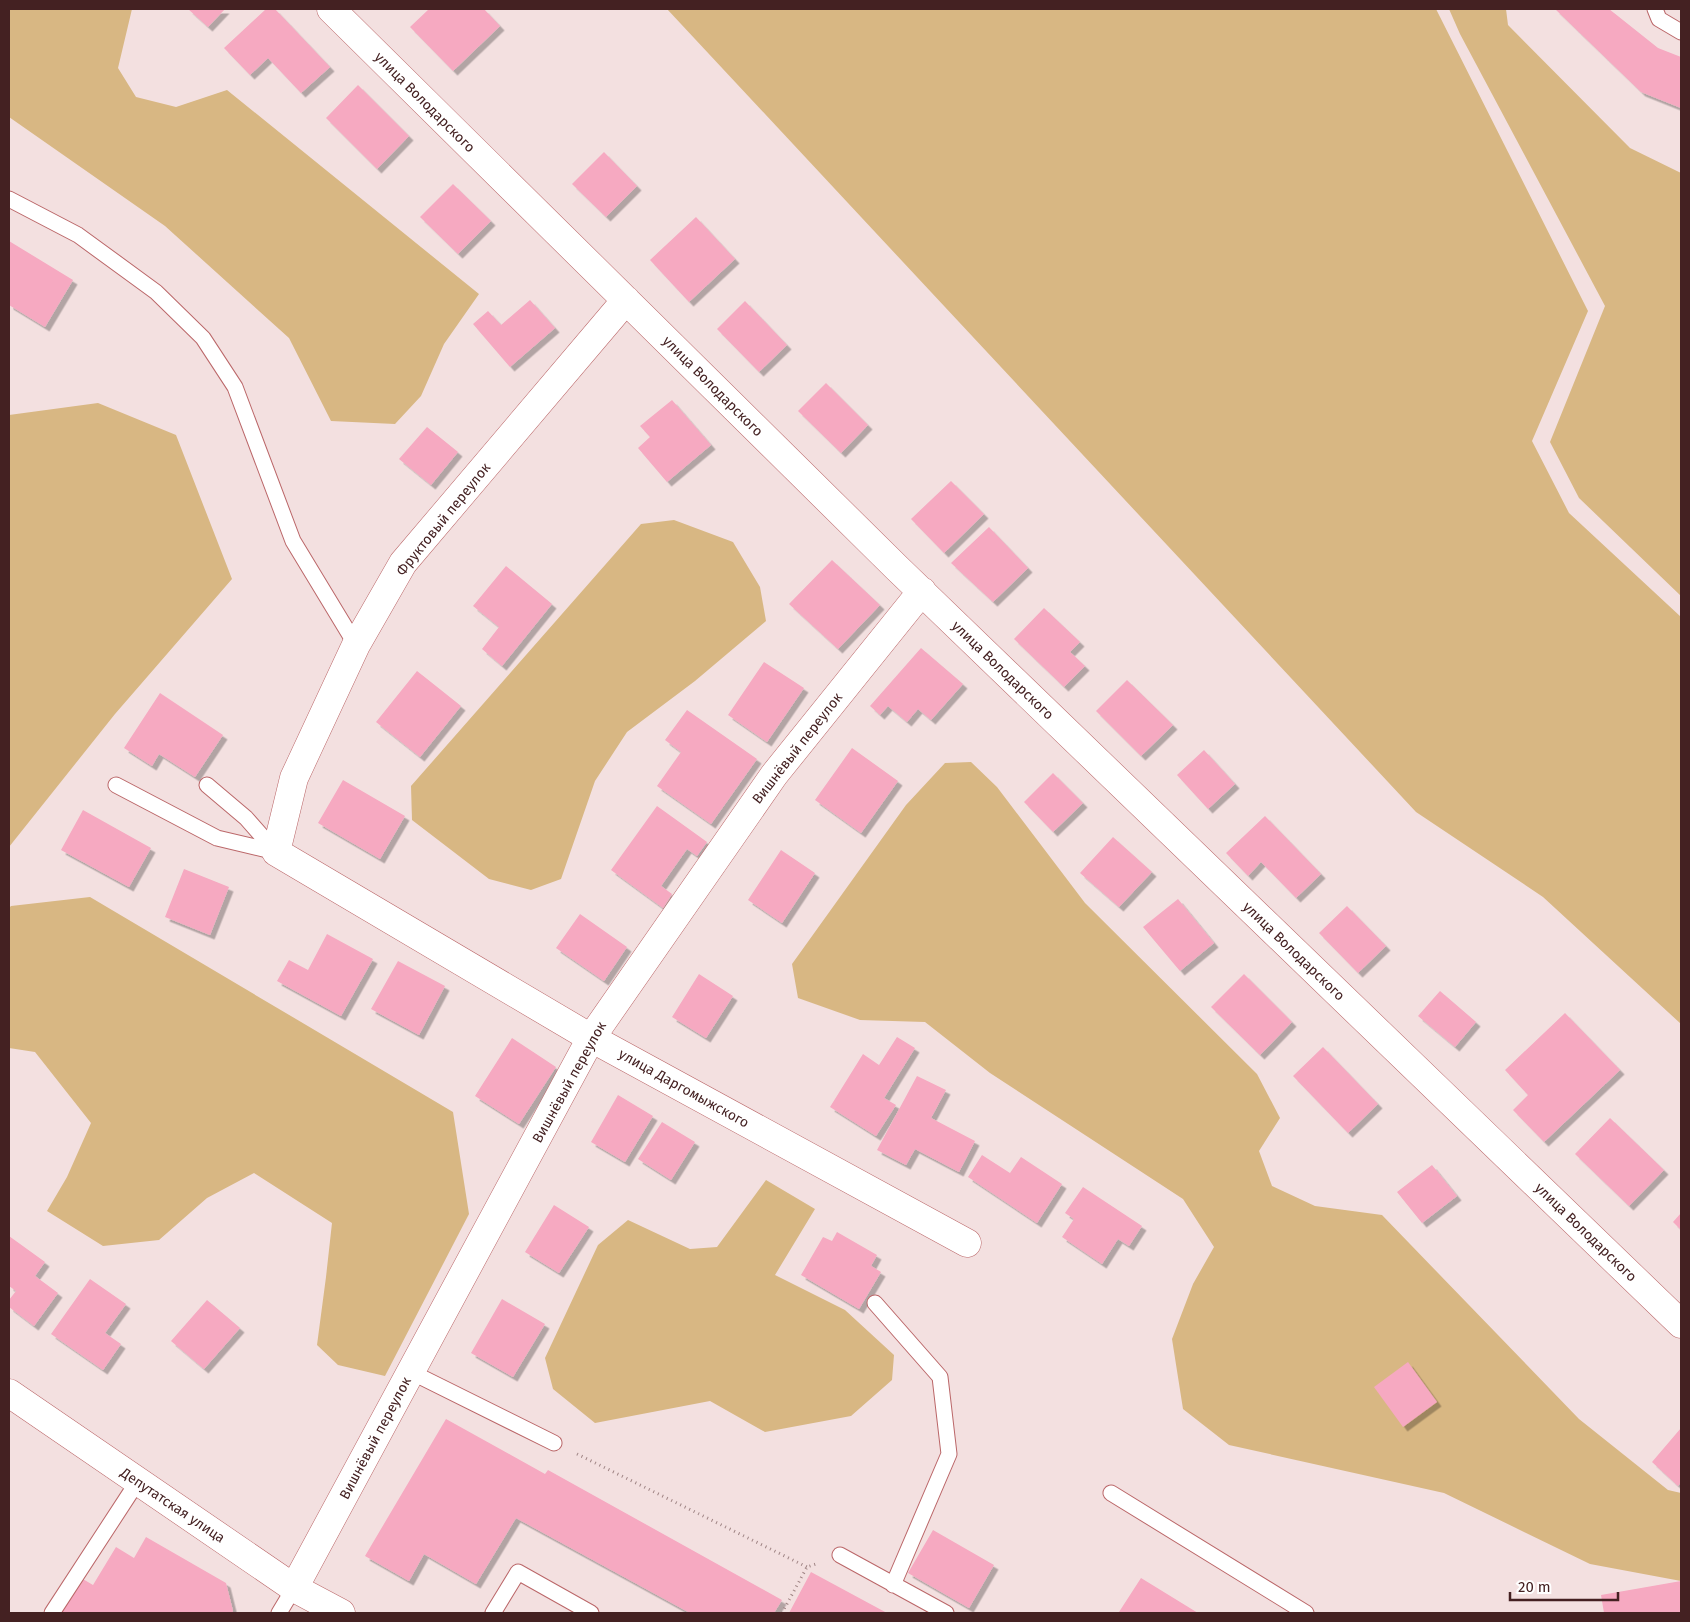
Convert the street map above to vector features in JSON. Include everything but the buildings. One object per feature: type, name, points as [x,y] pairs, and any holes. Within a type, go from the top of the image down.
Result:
[{"type":"street","name":"улица Володарского","points":[[331,9],[922,591],[1681,1324]]},
{"type":"street","name":"Фруктовый переулок","points":[[276,852],[294,778],[356,645],[403,563],[626,300]]},
{"type":"street","name":"Вишнёвый переулок","points":[[294,1588],[591,1038],[774,775],[922,591]]},
{"type":"street","name":"улица Даргомыжского","points":[[276,852],[591,1038],[967,1242]]},
{"type":"street","name":"Депутатская улица","points":[[9,1393],[294,1588],[341,1613]]},
{"type":"lane","points":[[1655,9],[1660,19],[1681,32]]},
{"type":"lane","points":[[9,199],[78,235],[156,292],[203,338],[235,387],[293,541],[356,645]]},
{"type":"lane","points":[[116,785],[217,838],[276,852]]},
{"type":"lane","points":[[207,785],[246,818],[276,852]]},
{"type":"lane","points":[[875,1303],[940,1377],[949,1454],[893,1585]]},
{"type":"lane","points":[[411,1372],[554,1443]]},
{"type":"lane","points":[[52,1613],[138,1481]]},
{"type":"lane","points":[[1111,1493],[1306,1613]]},
{"type":"lane","points":[[840,1555],[946,1613]]},
{"type":"lane","points":[[493,1613],[518,1572],[591,1613]]},
{"type":"lane","points":[[279,1613],[294,1588]]},
{"type":"path","points":[[554,1443],[807,1567]]},
{"type":"path","points":[[782,1613],[807,1567],[840,1555]]},
{"type":"shaded area","points":[[9,9],[132,9],[118,68],[136,97],[176,107],[227,90],[479,294],[444,344],[421,396],[395,424],[331,421],[289,338],[165,226],[9,117]]},
{"type":"shaded area","points":[[667,9],[1436,9],[1588,311],[1532,441],[1569,513],[1681,617],[1681,1024],[1543,897],[1416,812]]},
{"type":"shaded area","points":[[1449,9],[1506,9],[1508,25],[1630,148],[1681,173],[1681,596],[1579,498],[1550,442],[1605,306],[1460,34]]},
{"type":"shaded area","points":[[98,403],[176,435],[232,579],[115,714],[9,847],[9,415]]},
{"type":"shaded area","points":[[674,520],[733,542],[760,587],[766,621],[695,681],[627,732],[595,781],[561,879],[531,890],[489,879],[412,820],[411,786],[641,524]]},
{"type":"shaded area","points":[[971,762],[997,787],[1085,903],[1257,1074],[1280,1118],[1259,1151],[1272,1186],[1315,1206],[1382,1215],[1579,1419],[1668,1490],[1681,1493],[1681,1581],[1590,1564],[1444,1493],[1229,1445],[1183,1409],[1172,1339],[1193,1284],[1214,1247],[1183,1199],[990,1073],[925,1022],[860,1020],[798,998],[792,964],[906,805],[945,763]]},
{"type":"shaded area","points":[[90,897],[453,1112],[469,1214],[385,1376],[338,1365],[317,1345],[332,1223],[254,1173],[207,1198],[159,1240],[103,1246],[47,1211],[67,1177],[91,1123],[35,1052],[9,1048],[9,908],[11,906]]},
{"type":"shaded area","points":[[766,1180],[815,1209],[775,1275],[845,1310],[894,1355],[892,1380],[851,1416],[765,1432],[710,1401],[595,1423],[553,1389],[545,1358],[598,1245],[628,1220],[690,1249],[717,1247]]}]
